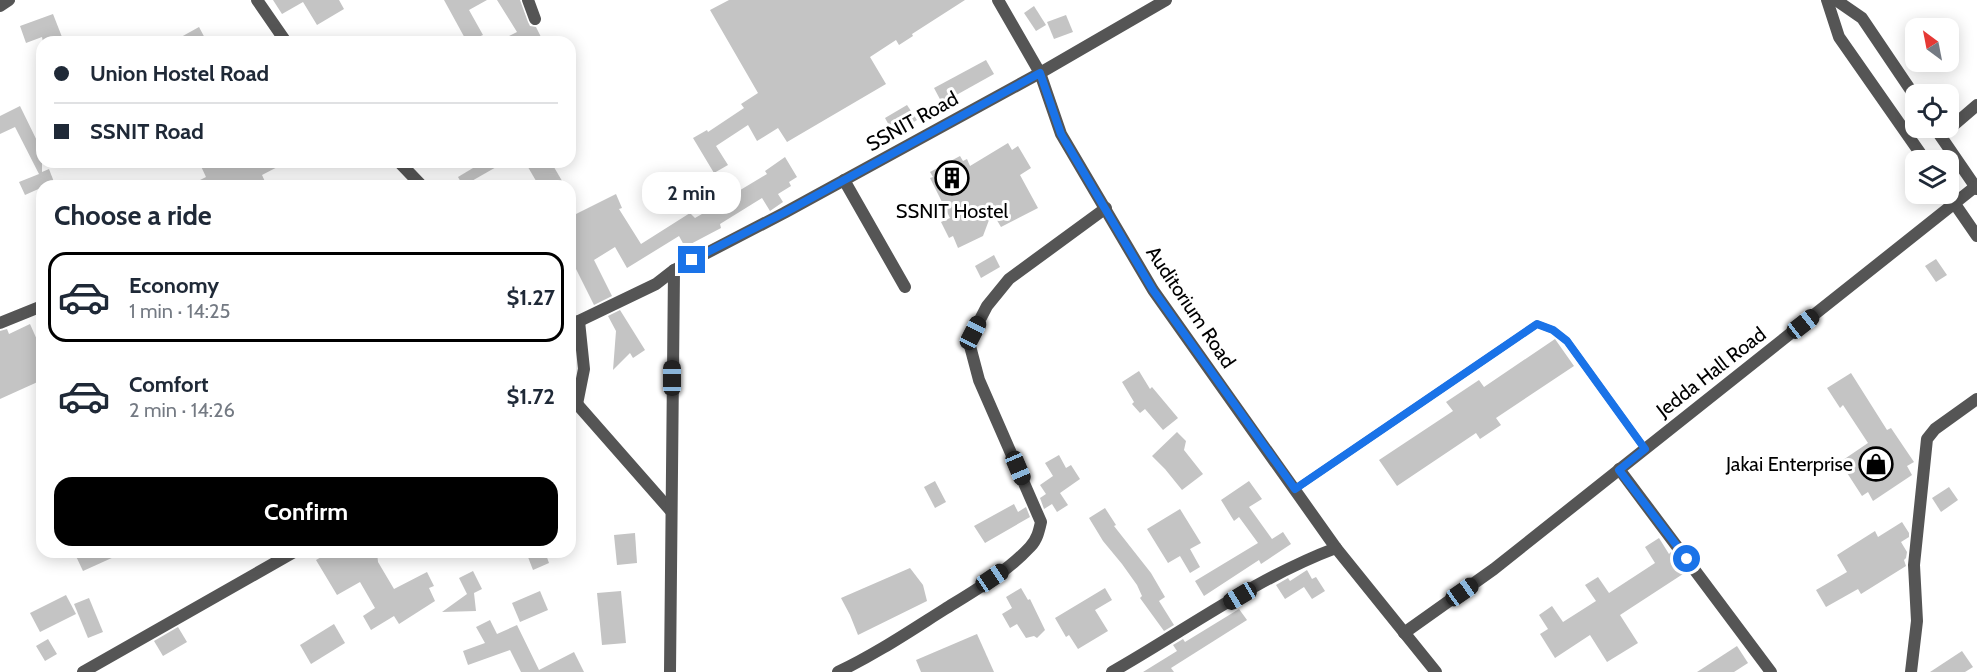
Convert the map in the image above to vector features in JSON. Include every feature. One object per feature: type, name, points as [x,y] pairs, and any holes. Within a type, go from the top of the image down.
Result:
[{"type":"street","points":[[0,6],[9,0]]},
{"type":"street","points":[[257,0],[282,36]]},
{"type":"street","points":[[528,0],[535,19]]},
{"type":"street","name":"Auditorium Road","points":[[998,0],[1040,73],[1061,134],[1153,290],[1336,548],[1404,633]]},
{"type":"street","name":"SSNIT Road","points":[[576,322],[656,284],[674,270],[1040,73],[1166,0]]},
{"type":"street","points":[[1827,0],[1839,37],[1918,150]]},
{"type":"street","points":[[1836,0],[1862,18],[1907,84]]},
{"type":"street","points":[[1959,117],[1977,105]]},
{"type":"street","points":[[1943,138],[1976,188]]},
{"type":"street","points":[[405,168],[416,180]]},
{"type":"street","points":[[844,180],[905,287]]},
{"type":"street","name":"Jedda Hall Road","points":[[1959,195],[1976,188]]},
{"type":"street","name":"Jedda Hall Road","points":[[1404,633],[1494,569],[1619,470],[1945,204]]},
{"type":"street","points":[[1955,204],[1977,236]]},
{"type":"street","points":[[838,672],[868,658],[971,592],[1031,546],[1038,535],[1041,522],[979,380],[970,346],[973,333],[987,306],[1009,279],[1106,208]]},
{"type":"street","points":[[670,672],[674,270]]},
{"type":"street","points":[[0,323],[36,308]]},
{"type":"street","points":[[576,327],[584,369],[576,394]]},
{"type":"street","points":[[1911,672],[1917,621],[1914,565],[1927,438],[1935,429],[1977,399]]},
{"type":"street","points":[[576,407],[671,511]]},
{"type":"street","points":[[1619,470],[1771,672]]},
{"type":"street","points":[[1112,672],[1256,586],[1336,548]]},
{"type":"street","points":[[83,672],[283,558]]},
{"type":"street","points":[[1404,633],[1436,672]]},
{"type":"lane","points":[[1295,489],[1537,324],[1553,330],[1567,341],[1645,449]]},
{"type":"building","points":[[273,0],[339,0],[344,9],[317,25],[303,2],[282,14]]},
{"type":"building","points":[[444,0],[487,0],[469,10],[483,35],[464,36]]},
{"type":"building","points":[[497,0],[520,0],[530,26],[536,27],[540,36],[509,36],[517,32]]},
{"type":"building","points":[[729,0],[965,0],[899,45],[896,40],[870,57],[886,84],[787,142],[778,128],[757,141],[748,125],[716,146],[728,165],[714,173],[693,138],[707,130],[708,132],[744,108],[741,104],[758,93],[710,10]]},
{"type":"building","points":[[1034,6],[1046,25],[1036,31],[1024,13]]},
{"type":"building","points":[[53,14],[62,36],[36,36],[36,39],[26,43],[20,26]]},
{"type":"building","points":[[1066,15],[1073,32],[1054,39],[1047,22]]},
{"type":"building","points":[[199,27],[204,36],[183,36]]},
{"type":"building","points":[[986,60],[994,74],[942,103],[934,88]]},
{"type":"building","points":[[907,105],[917,120],[894,134],[885,118]]},
{"type":"building","points":[[20,106],[36,139],[36,168],[42,168],[42,172],[49,169],[53,180],[36,180],[36,190],[25,195],[19,182],[39,174],[15,127],[0,134],[0,116]]},
{"type":"building","points":[[1008,143],[1012,150],[1018,146],[1031,168],[1020,175],[1038,208],[1001,227],[992,212],[983,236],[958,248],[953,236],[949,238],[941,222],[950,218],[930,178],[933,177],[930,172],[960,156],[963,161],[967,159],[970,166]]},
{"type":"building","points":[[785,157],[797,177],[789,182],[791,186],[778,194],[783,202],[770,211],[762,198],[720,224],[721,228],[685,247],[679,236],[627,268],[615,247],[594,260],[612,296],[594,305],[576,269],[576,214],[616,194],[622,208],[619,209],[641,244],[690,213],[695,218],[728,199],[767,174],[765,171]]},
{"type":"building","points":[[202,168],[275,168],[262,175],[264,180],[200,180],[206,177]]},
{"type":"building","points":[[473,168],[494,168],[474,180],[460,180],[458,177]]},
{"type":"building","points":[[528,168],[554,168],[562,180],[536,180]]},
{"type":"building","points":[[994,255],[1000,267],[981,278],[975,266]]},
{"type":"building","points":[[1936,259],[1947,275],[1936,282],[1925,266]]},
{"type":"building","points":[[620,310],[645,350],[633,358],[630,353],[613,370],[616,331],[608,316]]},
{"type":"building","points":[[30,324],[36,338],[36,383],[0,399],[0,331],[7,329],[9,334]]},
{"type":"building","points":[[1555,339],[1574,366],[1496,418],[1501,425],[1480,439],[1476,433],[1397,486],[1379,460],[1453,411],[1446,402],[1479,380],[1484,387]]},
{"type":"building","points":[[1139,371],[1150,389],[1152,387],[1178,418],[1163,430],[1145,409],[1140,413],[1132,404],[1134,402],[1122,382]]},
{"type":"building","name":"Jakai Enterprise","points":[[1851,373],[1887,430],[1891,428],[1914,462],[1907,466],[1912,475],[1873,501],[1868,492],[1862,496],[1840,462],[1868,443],[1843,405],[1840,408],[1827,388]]},
{"type":"building","points":[[1177,432],[1186,441],[1184,450],[1203,474],[1182,490],[1152,456]]},
{"type":"building","points":[[1059,455],[1066,468],[1071,465],[1080,479],[1060,493],[1068,505],[1057,512],[1052,504],[1044,509],[1040,498],[1046,494],[1040,485],[1053,476],[1045,463]]},
{"type":"building","points":[[935,481],[946,502],[935,508],[924,487]]},
{"type":"building","points":[[1249,481],[1262,499],[1249,507],[1272,539],[1283,532],[1291,544],[1261,564],[1259,560],[1204,596],[1195,581],[1258,543],[1239,517],[1234,521],[1221,500]]},
{"type":"building","points":[[1949,487],[1958,500],[1941,512],[1932,498]]},
{"type":"building","points":[[1014,504],[1018,512],[1026,507],[1030,517],[985,543],[974,526]]},
{"type":"building","points":[[1105,508],[1116,525],[1114,526],[1151,573],[1165,597],[1159,601],[1174,625],[1164,631],[1140,598],[1142,596],[1137,585],[1103,541],[1089,518]]},
{"type":"building","points":[[1180,509],[1201,543],[1190,549],[1200,567],[1190,573],[1180,556],[1168,563],[1147,529]]},
{"type":"building","points":[[1902,522],[1909,533],[1909,537],[1901,542],[1907,552],[1904,560],[1906,566],[1861,594],[1858,589],[1826,607],[1816,590],[1847,572],[1837,555],[1875,531],[1878,537]]},
{"type":"building","points":[[635,533],[637,563],[617,565],[614,535]]},
{"type":"building","points":[[1659,538],[1669,554],[1671,552],[1686,572],[1620,615],[1638,643],[1607,662],[1590,635],[1555,658],[1540,634],[1548,629],[1539,615],[1552,606],[1563,622],[1596,601],[1585,585],[1598,577],[1609,593],[1655,563],[1645,547]]},
{"type":"building","points":[[77,558],[112,558],[83,571]]},
{"type":"building","points":[[320,558],[378,558],[394,589],[427,572],[434,586],[429,588],[435,601],[399,624],[394,616],[371,630],[363,616],[375,608],[360,582],[337,595],[316,560]]},
{"type":"building","points":[[528,558],[547,558],[549,563],[533,570]]},
{"type":"building","points":[[910,568],[923,585],[927,601],[858,635],[841,598]]},
{"type":"building","points":[[1307,570],[1312,579],[1316,577],[1325,591],[1312,599],[1304,587],[1285,599],[1276,585],[1288,578],[1290,581]]},
{"type":"building","points":[[473,571],[482,589],[474,593],[476,611],[442,612],[467,594],[459,578]]},
{"type":"building","points":[[1021,588],[1028,600],[1030,599],[1045,630],[1037,638],[1034,636],[1026,638],[1017,624],[1010,628],[1002,614],[1012,608],[1006,597]]},
{"type":"building","points":[[1105,588],[1112,600],[1095,610],[1108,631],[1078,649],[1069,635],[1066,637],[1055,618]]},
{"type":"building","points":[[540,591],[548,610],[520,622],[512,603]]},
{"type":"building","points":[[621,591],[626,643],[602,645],[597,593]]},
{"type":"building","points":[[66,595],[76,614],[40,632],[30,613]]},
{"type":"building","points":[[89,598],[103,632],[88,638],[74,604]]},
{"type":"building","points":[[1239,609],[1247,620],[1171,668],[1174,672],[1143,672],[1177,651],[1173,645],[1183,639],[1185,642]]},
{"type":"building","points":[[490,620],[497,634],[517,625],[539,670],[574,652],[584,672],[521,672],[510,650],[468,665],[463,651],[485,643],[476,627]]},
{"type":"building","points":[[334,624],[345,643],[311,664],[300,645]]},
{"type":"building","points":[[178,627],[187,642],[163,656],[154,641]]},
{"type":"building","points":[[977,634],[994,672],[921,672],[916,660]]},
{"type":"building","points":[[48,639],[57,654],[45,661],[36,646]]},
{"type":"building","points":[[1737,646],[1748,663],[1734,672],[1697,672]]},
{"type":"building","points":[[1962,651],[1973,667],[1965,672],[1930,672]]},
{"type":"place","name":"SSNIT Hostel","points":[[952,178]]},
{"type":"place","name":"Jakai Enterprise","points":[[1876,464]]},
{"type":"route","points":[[692,260],[784,213],[1040,73],[1061,134],[1153,290],[1295,489],[1537,324],[1553,330],[1567,341],[1645,449],[1619,470],[1687,559]]}]
